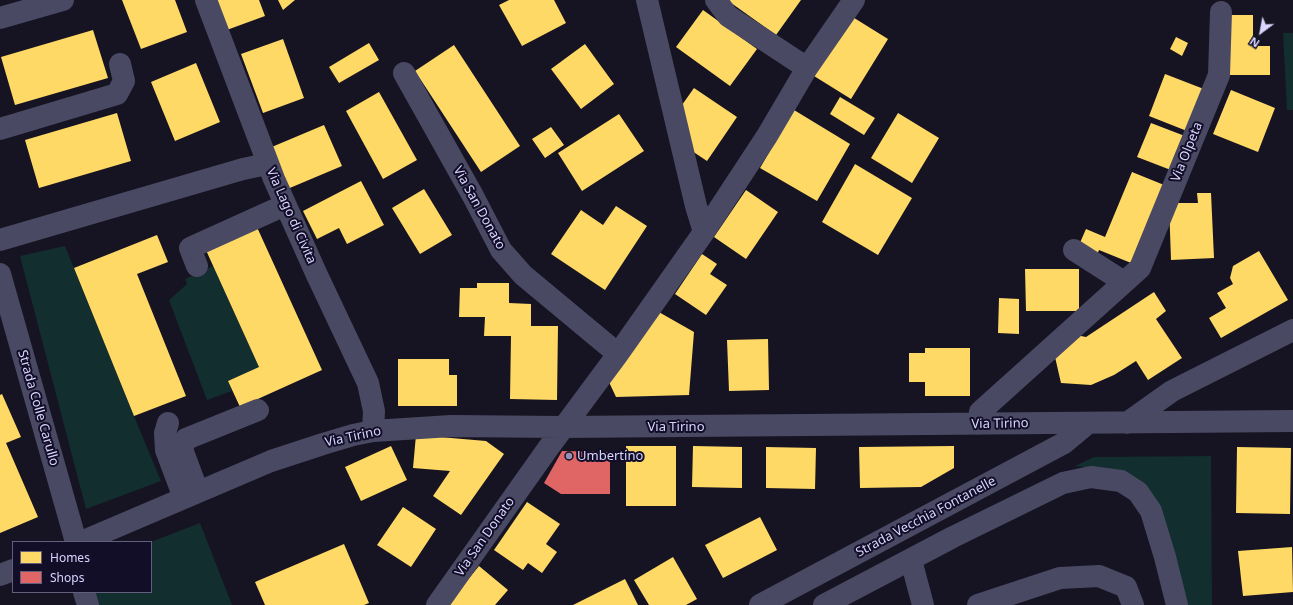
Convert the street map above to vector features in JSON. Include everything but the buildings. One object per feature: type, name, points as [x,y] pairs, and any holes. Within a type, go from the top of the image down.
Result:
[{"type":"street","points":[[0,18],[63,0]]},
{"type":"street","name":"Via Lago di Civita","points":[[206,0],[285,205],[368,384],[374,411],[373,431]]},
{"type":"street","points":[[647,0],[696,206],[704,232]]},
{"type":"street","points":[[716,0],[728,16],[807,68]]},
{"type":"street","name":"Via San Donato","points":[[437,605],[704,232],[767,136],[807,68],[854,0]]},
{"type":"street","name":"Via Olpeta","points":[[978,424],[980,412],[1140,268],[1219,75],[1221,12]]},
{"type":"street","points":[[0,129],[117,94],[124,81],[120,64]]},
{"type":"street","name":"Via San Donato","points":[[404,73],[473,196],[501,250],[523,275],[618,354]]},
{"type":"street","points":[[0,240],[243,169],[268,164]]},
{"type":"street","points":[[197,266],[190,248],[285,205]]},
{"type":"street","points":[[1074,250],[1124,282]]},
{"type":"street","name":"Strada Colle Carullo","points":[[0,274],[76,541]]},
{"type":"street","points":[[1127,423],[1172,391],[1293,330]]},
{"type":"street","points":[[191,495],[182,449],[186,439],[258,410]]},
{"type":"street","name":"Via Tirino","points":[[83,541],[278,459],[323,444],[373,431],[452,426],[563,427],[1293,421]]},
{"type":"street","points":[[168,423],[165,433],[166,450],[191,495]]},
{"type":"street","name":"Strada Vecchia Fontanelle","points":[[760,605],[1064,444],[1088,423]]},
{"type":"street","points":[[824,605],[1063,483],[1091,477],[1121,481],[1138,492],[1150,511],[1165,557],[1177,605]]},
{"type":"street","points":[[911,560],[923,605]]},
{"type":"street","points":[[0,575],[12,570]]},
{"type":"street","points":[[978,605],[1060,578],[1098,576],[1126,588],[1132,605]]},
{"type":"street","points":[[84,593],[88,605]]},
{"type":"green space","points":[[1283,33],[1293,33],[1293,110],[1287,110]]},
{"type":"green space","points":[[65,246],[161,481],[86,509],[20,256]]},
{"type":"green space","points":[[213,266],[259,367],[228,381],[232,391],[207,400],[169,300],[187,284],[185,279]]},
{"type":"green space","points":[[1211,456],[1212,605],[1179,605],[1150,505],[1109,470],[1075,466],[1094,457]]},
{"type":"green space","points":[[200,523],[232,605],[95,605],[92,593],[152,593],[152,542]]},
{"type":"place","name":"Umbertino","points":[[569,456]]}]
